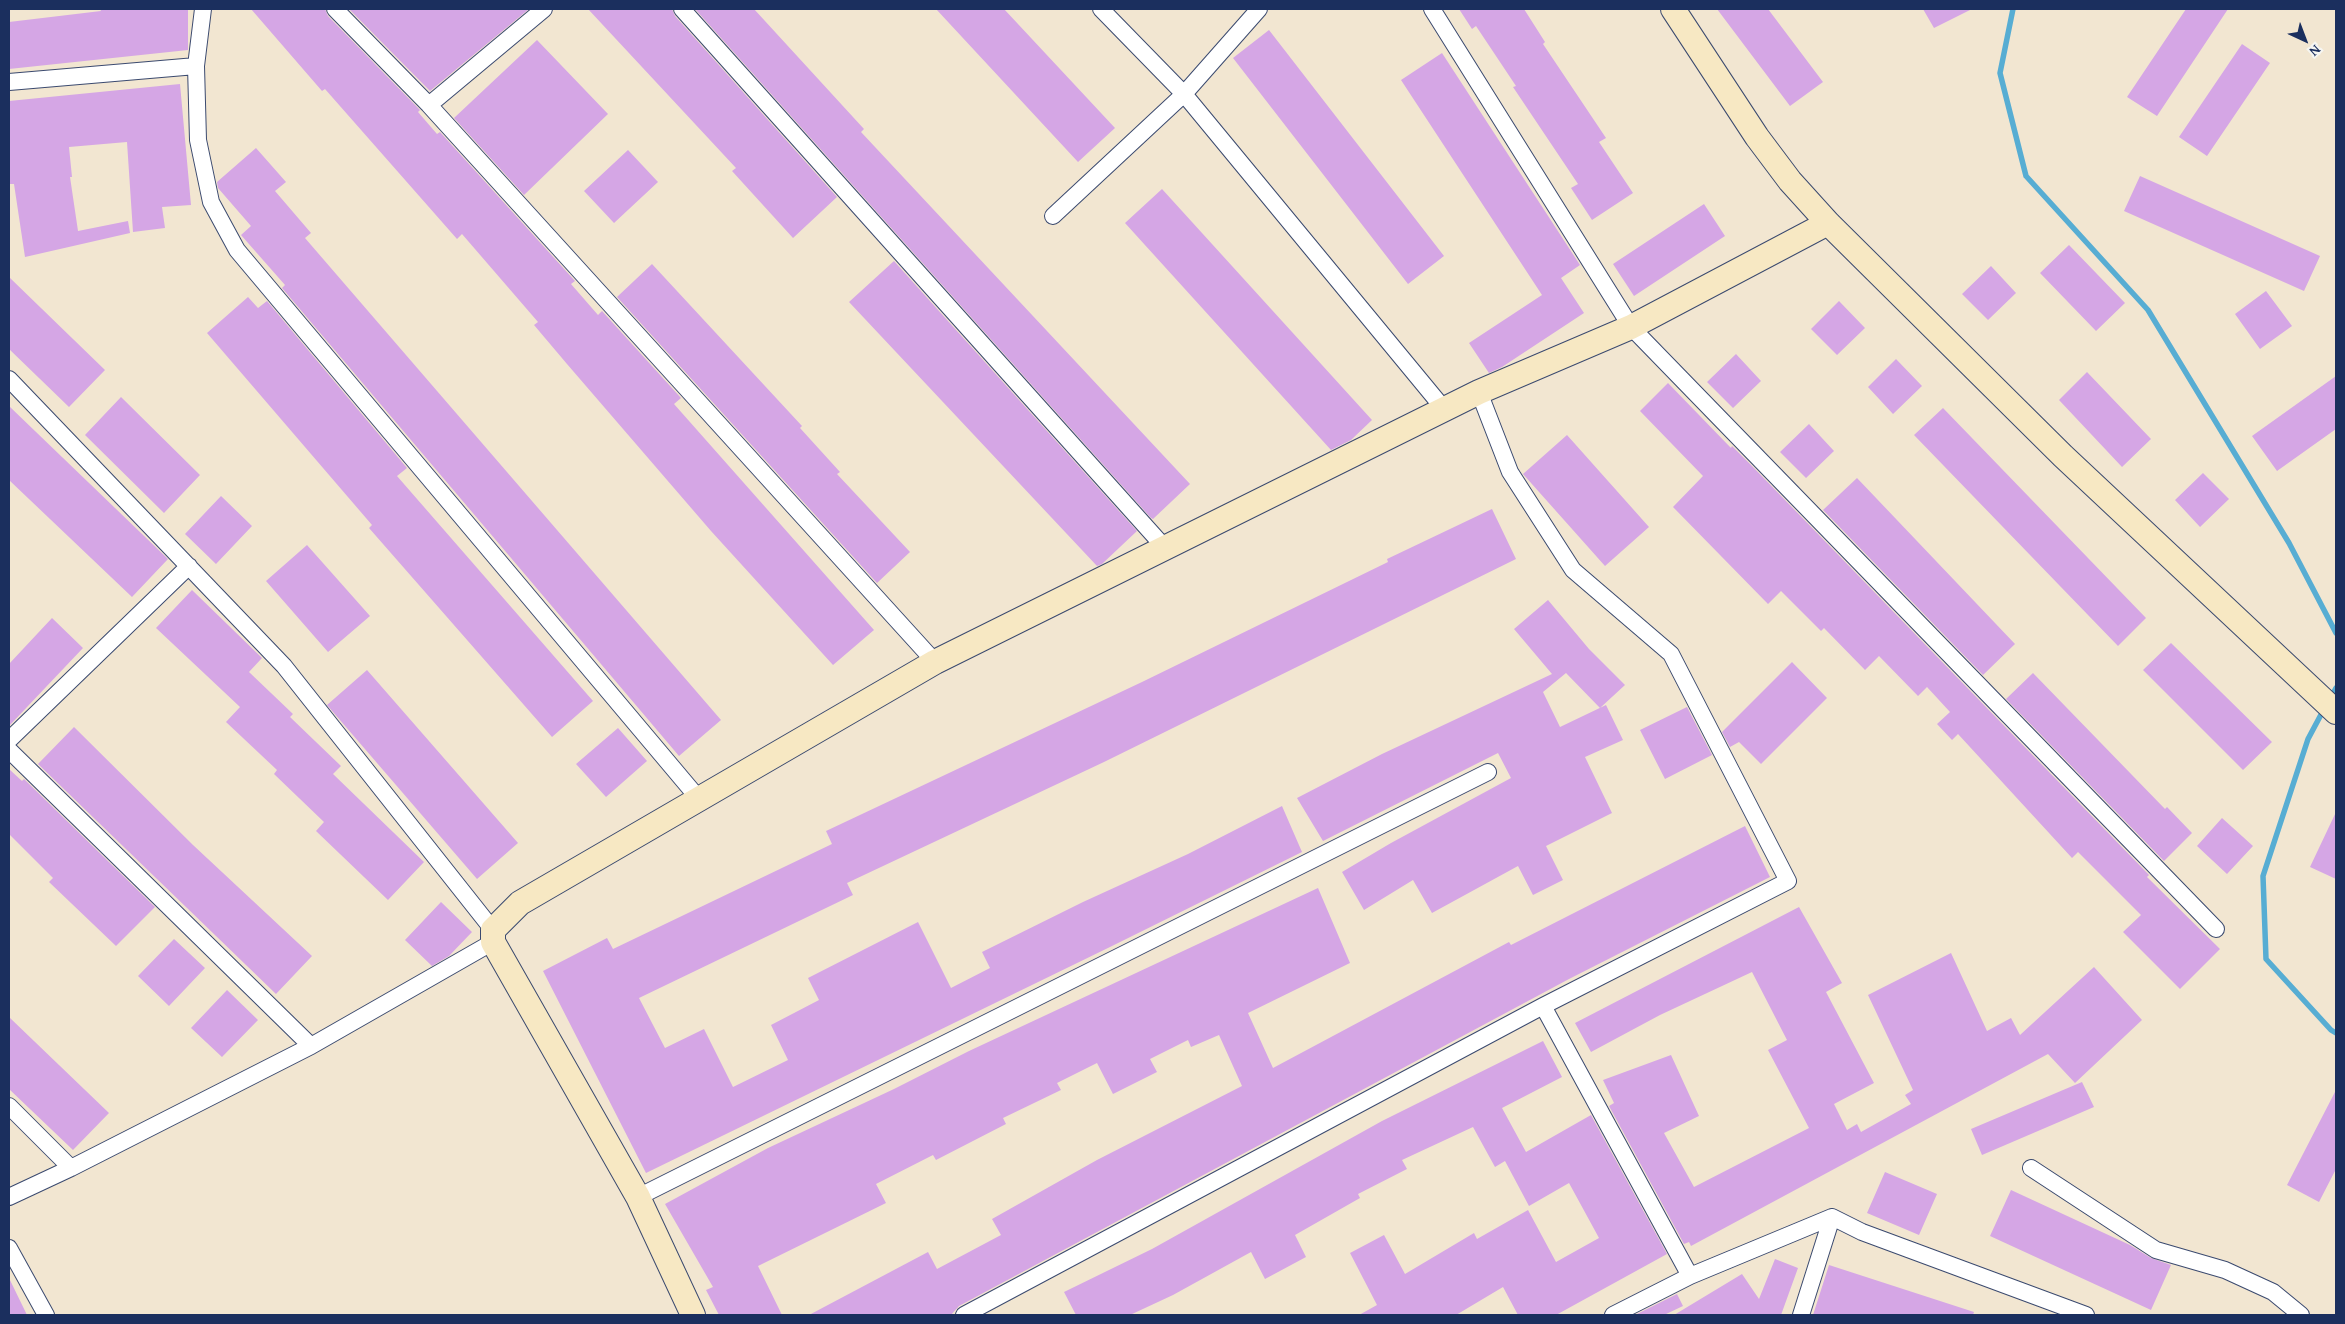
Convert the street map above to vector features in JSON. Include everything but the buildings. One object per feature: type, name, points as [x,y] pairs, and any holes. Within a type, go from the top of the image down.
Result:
[{"type":"street","points":[[203,9],[196,66],[198,140],[211,202],[237,250],[698,798]]},
{"type":"street","points":[[335,9],[429,104],[935,662]]},
{"type":"street","points":[[429,104],[544,9]]},
{"type":"street","points":[[682,9],[1166,549]]},
{"type":"street","points":[[1101,9],[1184,94],[1444,409]]},
{"type":"street","points":[[1054,216],[1184,94],[1258,9]]},
{"type":"street","points":[[1432,9],[1631,327],[2216,929]]},
{"type":"street","points":[[1673,9],[1757,137],[1790,180],[1828,222],[2063,456],[2336,712]]},
{"type":"street","points":[[9,82],[196,66]]},
{"type":"street","points":[[9,1197],[71,1168],[312,1046],[493,936],[520,903],[935,662],[1479,392],[1631,327],[1828,222]]},
{"type":"street","points":[[9,379],[284,666],[493,936],[638,1197],[693,1315]]},
{"type":"street","points":[[964,1315],[1543,1006],[1788,881],[1671,654],[1573,570],[1510,472],[1479,392]]},
{"type":"street","points":[[9,740],[189,566]]},
{"type":"street","points":[[9,750],[312,1046]]},
{"type":"street","points":[[638,1197],[1488,772]]},
{"type":"street","points":[[1543,1006],[1690,1276]]},
{"type":"street","points":[[9,1106],[71,1168]]},
{"type":"street","points":[[2031,1168],[2156,1250],[2225,1270],[2273,1292],[2301,1315]]},
{"type":"street","points":[[1801,1315],[1832,1217]]},
{"type":"street","points":[[1613,1315],[1690,1276],[1832,1217],[1862,1232],[2086,1315]]},
{"type":"street","points":[[9,1248],[46,1315]]},
{"type":"waterway","points":[[2013,9],[2000,73],[2026,176],[2148,310],[2289,543],[2336,633]]},
{"type":"waterway","points":[[2330,699],[2336,688]]},
{"type":"waterway","points":[[2324,709],[2308,739],[2263,876],[2266,959],[2331,1030],[2336,1033]]}]
